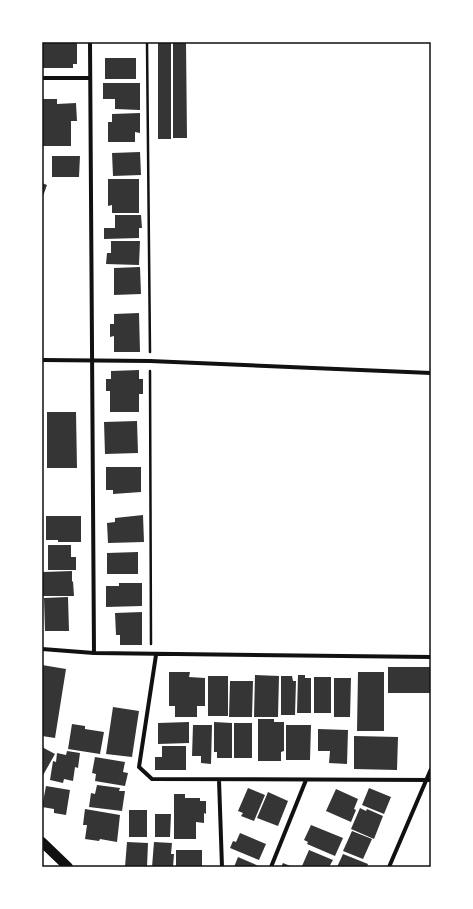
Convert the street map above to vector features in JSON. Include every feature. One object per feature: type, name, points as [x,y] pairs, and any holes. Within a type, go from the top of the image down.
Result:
[{"type":"main road","points":[[42,842],[68,867]]},
{"type":"street","points":[[90,42],[94,653]]},
{"type":"street","points":[[42,78],[90,78]]},
{"type":"street","points":[[42,360],[150,360],[431,373]]},
{"type":"street","points":[[42,649],[94,653],[156,655],[431,657]]},
{"type":"street","points":[[156,655],[139,767],[152,779],[431,780]]},
{"type":"street","points":[[389,867],[431,769]]},
{"type":"street","points":[[219,780],[222,867]]},
{"type":"street","points":[[271,867],[306,780]]},
{"type":"building","points":[[42,42],[77,42],[77,64],[73,64],[73,68],[42,68]]},
{"type":"building","points":[[158,42],[171,42],[171,139],[158,139]]},
{"type":"building","points":[[173,42],[186,42],[187,138],[173,138]]},
{"type":"building","points":[[105,58],[136,58],[136,79],[105,79]]},
{"type":"building","points":[[103,83],[140,83],[140,110],[115,109],[115,99],[103,99]]},
{"type":"building","points":[[42,99],[57,99],[57,104],[76,103],[77,121],[71,121],[71,146],[43,146]]},
{"type":"building","points":[[140,113],[140,133],[135,132],[135,142],[108,142],[108,122],[112,122],[112,114]]},
{"type":"building","points":[[140,152],[141,175],[113,176],[112,153]]},
{"type":"building","points":[[52,156],[80,156],[79,177],[52,177]]},
{"type":"building","points":[[108,179],[139,179],[139,213],[112,213],[112,205],[108,206]]},
{"type":"building","points":[[42,183],[47,185],[42,199]]},
{"type":"building","points":[[115,215],[141,215],[142,228],[139,228],[139,238],[104,239],[104,228],[115,228]]},
{"type":"building","points":[[111,241],[140,241],[139,265],[106,264],[107,253],[111,253]]},
{"type":"building","points":[[140,267],[141,294],[114,295],[114,268]]},
{"type":"building","points":[[139,313],[140,352],[114,352],[114,336],[110,337],[110,324],[114,324],[114,314]]},
{"type":"building","points":[[139,370],[139,379],[143,379],[143,394],[139,394],[139,412],[110,412],[110,391],[106,391],[106,379],[111,379],[111,371]]},
{"type":"building","points":[[47,412],[76,412],[77,468],[47,468]]},
{"type":"building","points":[[137,421],[138,453],[105,454],[104,422]]},
{"type":"building","points":[[106,467],[141,467],[141,492],[113,494],[113,490],[106,490]]},
{"type":"building","points":[[143,515],[144,542],[108,543],[107,523],[115,522],[115,518]]},
{"type":"building","points":[[46,516],[81,516],[81,542],[58,542],[58,540],[46,540]]},
{"type":"building","points":[[48,545],[71,545],[71,557],[76,557],[76,570],[48,570]]},
{"type":"building","points":[[138,552],[138,574],[107,574],[107,553]]},
{"type":"building","points":[[72,571],[74,596],[43,596],[43,572]]},
{"type":"building","points":[[119,583],[142,583],[142,606],[106,607],[106,586],[119,586]]},
{"type":"building","points":[[68,597],[69,631],[45,631],[44,598]]},
{"type":"building","points":[[142,612],[142,645],[120,645],[120,635],[116,635],[115,613]]},
{"type":"building","points":[[42,665],[66,669],[55,738],[42,736]]},
{"type":"building","points":[[388,667],[431,667],[431,693],[388,693]]},
{"type":"building","points":[[169,672],[190,672],[189,677],[205,678],[205,706],[197,706],[197,717],[175,717],[175,706],[169,706]]},
{"type":"building","points":[[358,672],[384,672],[384,731],[357,731]]},
{"type":"building","points":[[255,675],[279,676],[278,717],[254,717]]},
{"type":"building","points":[[298,675],[305,675],[305,678],[311,678],[311,713],[297,713]]},
{"type":"building","points":[[208,676],[228,676],[228,716],[208,716]]},
{"type":"building","points":[[281,676],[292,676],[293,681],[296,681],[295,715],[281,715]]},
{"type":"building","points":[[314,677],[331,677],[331,713],[314,713]]},
{"type":"building","points":[[334,678],[351,678],[350,717],[334,717]]},
{"type":"building","points":[[230,681],[253,681],[252,717],[229,717]]},
{"type":"building","points":[[113,707],[139,711],[132,757],[106,754]]},
{"type":"building","points":[[258,719],[274,719],[274,722],[284,722],[284,751],[281,752],[281,761],[258,761]]},
{"type":"building","points":[[189,722],[189,743],[158,744],[158,723]]},
{"type":"building","points":[[214,722],[232,723],[232,758],[217,758],[217,752],[214,752]]},
{"type":"building","points":[[234,723],[252,723],[252,758],[234,758]]},
{"type":"building","points":[[72,724],[85,726],[85,729],[104,732],[100,754],[68,749]]},
{"type":"building","points":[[193,725],[212,725],[211,764],[201,763],[201,756],[192,756]]},
{"type":"building","points":[[286,725],[311,725],[310,760],[286,760]]},
{"type":"building","points":[[318,729],[348,730],[347,764],[329,763],[330,751],[318,751]]},
{"type":"building","points":[[354,736],[398,737],[397,770],[354,769]]},
{"type":"building","points":[[162,746],[186,746],[186,770],[155,770],[155,757],[162,757]]},
{"type":"building","points":[[42,747],[55,754],[42,777]]},
{"type":"building","points":[[67,751],[80,753],[78,768],[75,767],[73,781],[64,779],[63,783],[50,780],[53,761],[56,762],[57,753],[66,755]]},
{"type":"building","points":[[95,757],[125,762],[123,772],[128,773],[125,786],[95,781],[96,774],[92,773]]},
{"type":"building","points":[[97,785],[120,788],[119,791],[125,791],[122,811],[89,807],[91,793],[95,794]]},
{"type":"building","points":[[46,786],[70,790],[66,815],[54,813],[54,809],[42,807]]},
{"type":"building","points":[[248,788],[265,795],[254,821],[241,816],[243,813],[238,811]]},
{"type":"building","points":[[369,788],[391,797],[384,814],[362,805]]},
{"type":"building","points":[[336,789],[358,799],[354,809],[356,810],[351,822],[326,811]]},
{"type":"building","points":[[268,792],[288,801],[278,826],[257,818]]},
{"type":"building","points":[[174,794],[185,794],[185,798],[200,798],[200,801],[206,801],[204,823],[196,822],[196,839],[174,839]]},
{"type":"building","points":[[360,808],[366,811],[367,809],[383,816],[374,839],[351,829]]},
{"type":"building","points":[[85,809],[120,815],[117,842],[100,839],[99,841],[85,839],[87,825],[83,825]]},
{"type":"building","points":[[129,810],[147,810],[147,837],[129,837]]},
{"type":"building","points":[[155,814],[171,814],[170,837],[155,837]]},
{"type":"building","points":[[311,825],[343,838],[335,856],[307,844],[308,842],[304,840]]},
{"type":"building","points":[[352,831],[372,839],[363,859],[343,851]]},
{"type":"building","points":[[240,833],[266,844],[259,860],[230,848],[233,841],[236,842]]},
{"type":"building","points":[[127,842],[148,843],[147,867],[125,867]]},
{"type":"building","points":[[154,842],[172,843],[171,854],[174,854],[173,867],[152,867]]},
{"type":"building","points":[[176,850],[202,850],[202,867],[176,867]]},
{"type":"building","points":[[309,850],[333,860],[329,867],[302,866]]},
{"type":"building","points":[[343,854],[368,864],[367,867],[337,867]]},
{"type":"building","points":[[238,857],[261,867],[234,867]]},
{"type":"building","points":[[283,863],[293,867],[281,867]]}]
